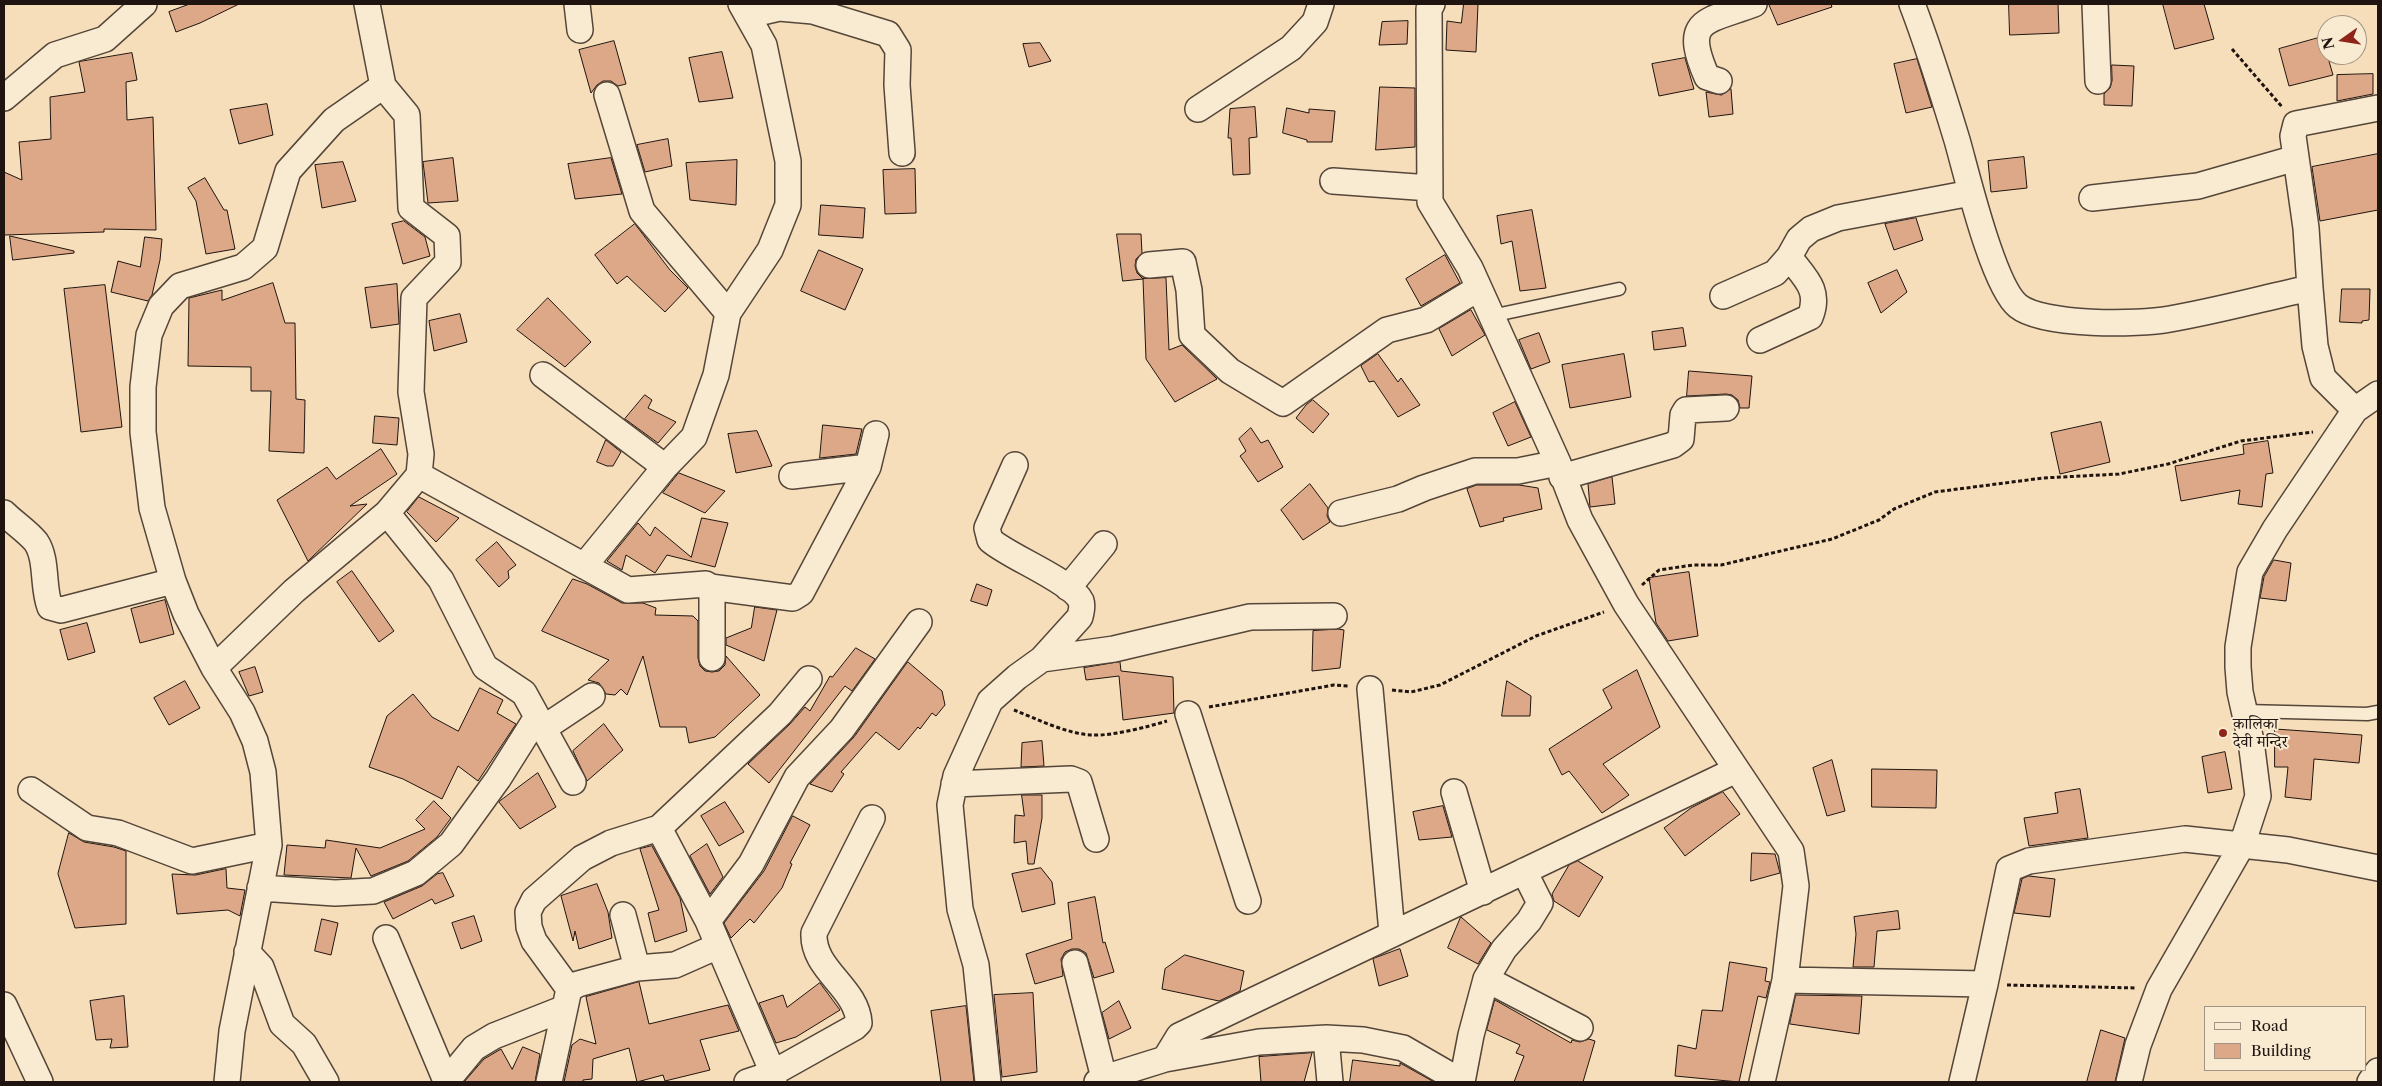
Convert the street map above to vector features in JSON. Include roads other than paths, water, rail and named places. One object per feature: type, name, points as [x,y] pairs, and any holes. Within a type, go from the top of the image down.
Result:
[{"type":"street","points":[[4,98],[55,55],[105,39],[144,4]]},
{"type":"street","points":[[214,668],[294,591],[387,513],[419,475],[422,454],[411,392],[414,298],[448,262],[447,236],[411,208],[407,115],[383,86],[367,4]]},
{"type":"street","points":[[577,4],[580,30]]},
{"type":"street","points":[[1198,109],[1291,48],[1315,22],[1320,4]]},
{"type":"street","points":[[1432,4],[1429,9],[1430,202],[1470,268],[1560,470],[1580,520],[1626,604],[1791,851],[1796,886],[1785,980],[1762,1082]]},
{"type":"street","points":[[1719,81],[1707,78],[1700,62],[1695,40],[1696,33],[1712,19],[1754,4]]},
{"type":"street","points":[[1912,4],[1938,79],[1971,193],[2002,286],[2018,306],[2041,316],[2080,323],[2168,320],[2310,288]]},
{"type":"street","points":[[2095,4],[2098,81]]},
{"type":"street","points":[[584,566],[665,467],[694,436],[716,375],[728,313],[770,250],[788,205],[788,162],[764,45],[745,10],[779,8],[813,11],[888,34],[898,50],[897,85],[902,153]]},
{"type":"street","points":[[227,1082],[232,1031],[269,846],[263,772],[255,741],[242,712],[214,668],[186,614],[173,581],[152,508],[143,432],[144,387],[149,335],[161,306],[180,286],[243,267],[265,248],[288,171],[334,120],[383,86]]},
{"type":"street","points":[[607,95],[642,211],[728,313]]},
{"type":"street","points":[[2349,419],[2323,378],[2315,346],[2306,228],[2293,136],[2296,124],[2378,108]]},
{"type":"street","points":[[2092,198],[2198,186],[2296,158]]},
{"type":"street","points":[[1333,181],[1430,188]]},
{"type":"street","points":[[1723,296],[1775,272],[1789,257],[1805,234],[1838,218],[1971,193]]},
{"type":"street","points":[[1760,340],[1810,317],[1816,303],[1810,285],[1789,257]]},
{"type":"street","points":[[1149,265],[1183,262],[1189,290],[1192,335],[1230,372],[1282,403],[1388,330],[1426,320],[1479,288]]},
{"type":"street","points":[[543,375],[665,467]]},
{"type":"street","points":[[2129,1082],[2138,1044],[2159,989],[2242,845],[2258,796],[2245,711],[2240,692],[2238,647],[2250,572],[2275,529],[2349,419],[2378,394]]},
{"type":"street","points":[[1342,513],[1398,499],[1475,471],[1560,470],[1673,445],[1681,439],[1683,415],[1686,410],[1726,408]]},
{"type":"street","points":[[419,475],[628,590],[706,584],[710,587],[793,598],[801,593],[868,467],[876,434]]},
{"type":"street","points":[[988,1082],[976,966],[960,909],[950,805],[954,784],[990,701],[1042,659],[1080,617],[1082,608],[1080,600],[1068,588],[990,540],[987,528],[1014,465]]},
{"type":"street","points":[[792,476],[868,467]]},
{"type":"street","points":[[4,513],[36,542],[42,558],[45,595],[50,607],[62,610],[173,581]]},
{"type":"street","points":[[387,513],[441,580],[486,666],[524,693],[573,782]]},
{"type":"street","points":[[1068,588],[1104,544]]},
{"type":"street","points":[[710,587],[712,658]]},
{"type":"street","points":[[1042,659],[1114,649],[1250,617],[1334,616]]},
{"type":"street","points":[[708,921],[751,864],[797,777],[842,729],[919,622]]},
{"type":"street","points":[[549,1082],[567,998],[534,941],[529,927],[528,912],[534,900],[582,858],[611,843],[659,828],[780,714],[809,680]]},
{"type":"street","points":[[1370,689],[1392,933]]},
{"type":"street","points":[[260,888],[335,893],[373,891],[416,873],[451,844],[540,722],[592,696]]},
{"type":"street","points":[[1188,714],[1248,901]]},
{"type":"street","points":[[1165,1059],[1179,1036],[1736,770]]},
{"type":"street","points":[[954,784],[1071,779],[1079,782],[1096,839]]},
{"type":"street","points":[[31,790],[86,828],[118,833],[192,861],[269,846]]},
{"type":"street","points":[[1454,792],[1483,892]]},
{"type":"street","points":[[747,1082],[772,1078],[855,1027],[858,1023],[856,1004],[817,954],[814,933],[872,818]]},
{"type":"street","points":[[659,828],[708,921],[770,1066],[772,1078]]},
{"type":"street","points":[[1962,1082],[2009,869],[2029,861],[2185,839],[2288,850],[2378,868]]},
{"type":"street","points":[[1075,963],[1102,1081],[1165,1059],[1259,1042],[1326,1038],[1363,1040],[1404,1048],[1462,1082],[1471,1035],[1486,979],[1504,949],[1529,921],[1540,903],[1524,871]]},
{"type":"street","points":[[623,915],[637,968]]},
{"type":"street","points":[[386,938],[446,1082],[474,1048],[567,998],[578,984],[637,968],[675,965],[718,946]]},
{"type":"street","points":[[247,952],[261,967],[282,1024],[304,1044],[326,1082]]},
{"type":"street","points":[[1486,979],[1580,1028]]},
{"type":"street","points":[[1785,980],[1985,984]]},
{"type":"street","points":[[4,1005],[40,1082]]},
{"type":"street","points":[[1326,1038],[1330,1082]]},
{"type":"street","points":[[2370,1082],[2378,1071]]},
{"type":"lane","points":[[1491,316],[1619,289]]},
{"type":"lane","points":[[2245,711],[2366,714],[2378,712]]},
{"type":"place","name":"कालिका देवी मन्दिर","points":[[2223,733]]}]
